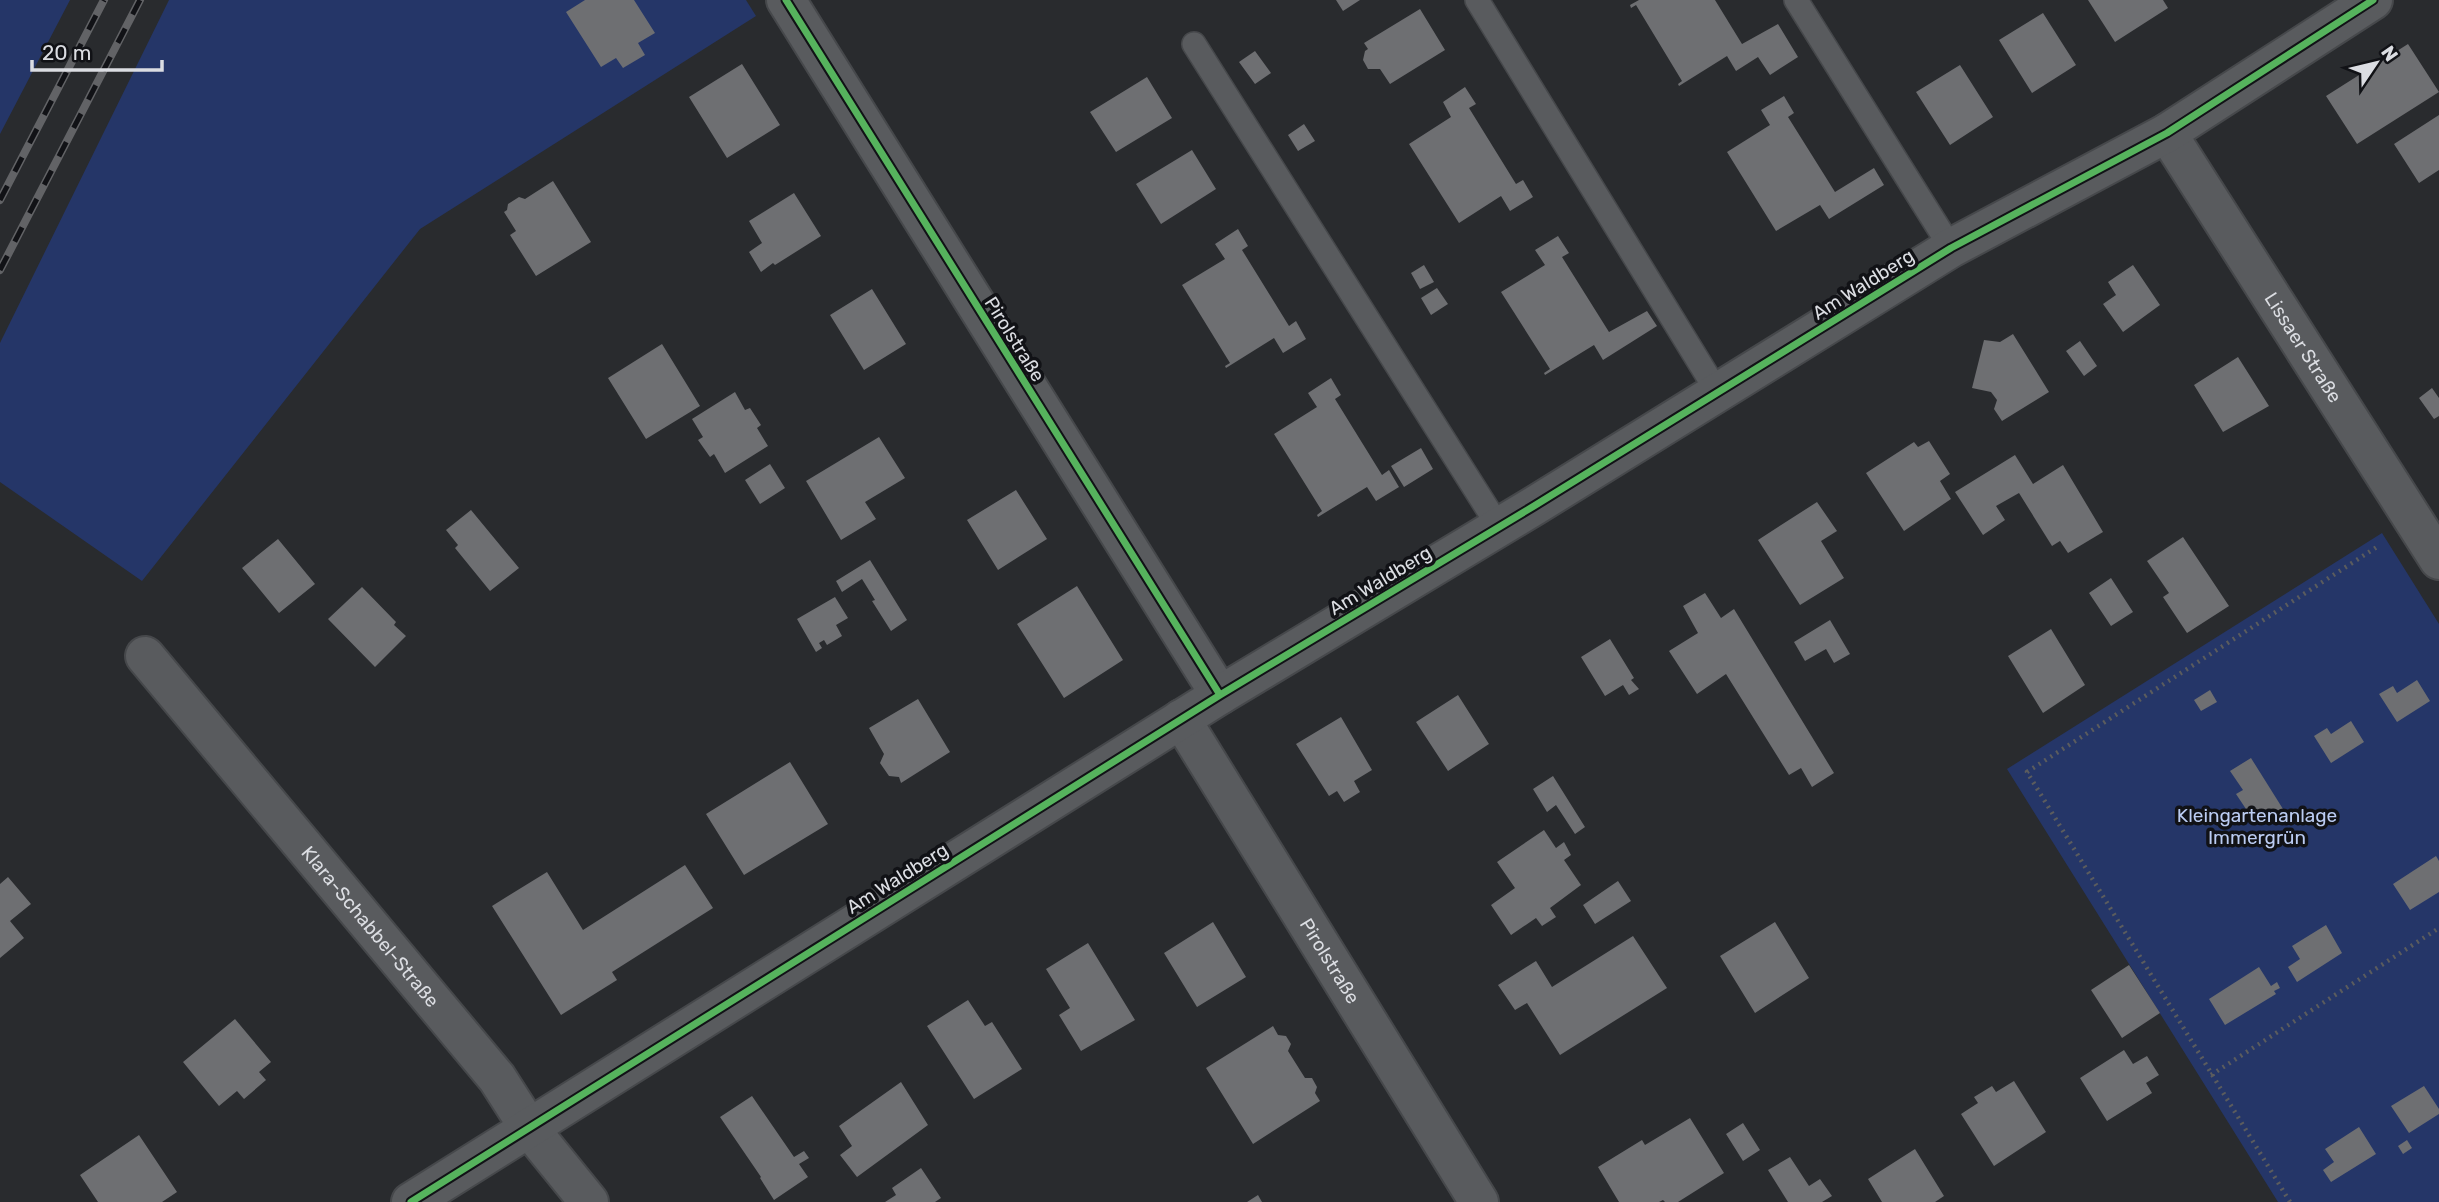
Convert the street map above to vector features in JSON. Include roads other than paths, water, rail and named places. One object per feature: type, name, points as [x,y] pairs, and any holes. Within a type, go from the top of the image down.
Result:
[{"type":"street","name":"Pirolstraße","points":[[786,0],[1220,695]]},
{"type":"street","name":"Am Waldberg","points":[[411,1202],[1220,695],[1499,527],[1951,248],[2167,133],[2373,0]]},
{"type":"street","name":"Lissaer Straße","points":[[2167,133],[2439,560]]},
{"type":"street","name":"Klara-Schabbel-Straße","points":[[145,656],[496,1078],[529,1128],[589,1202]]},
{"type":"street","name":"Pirolstraße","points":[[1181,719],[1479,1202]]},
{"type":"lane","points":[[1477,0],[1718,393]]},
{"type":"lane","points":[[1796,0],[1951,248]]},
{"type":"lane","points":[[1194,44],[1499,527]]},
{"type":"railway","points":[[0,200],[104,0]]},
{"type":"railway","points":[[0,270],[140,0]]},
{"type":"park label","name":"Kleingartenanlage Immergrün","points":[[2257,826]]}]
